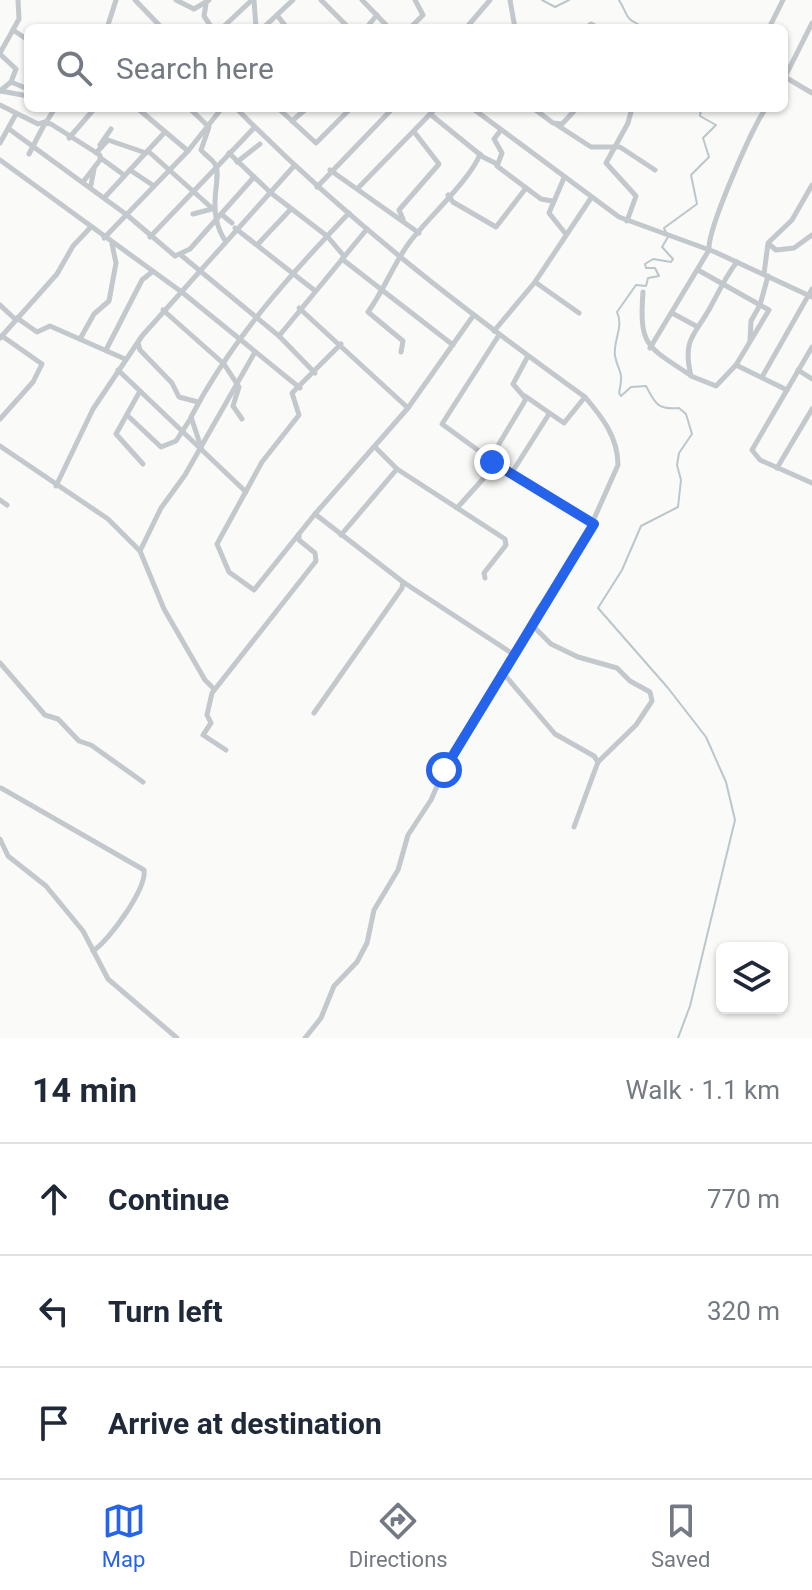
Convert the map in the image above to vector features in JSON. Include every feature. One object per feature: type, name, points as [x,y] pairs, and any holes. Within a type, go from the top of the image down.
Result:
[{"type":"street","points":[[0,91],[11,82],[16,69],[0,54],[19,19],[18,0]]},
{"type":"street","points":[[108,24],[116,0]]},
{"type":"street","points":[[135,0],[157,24]]},
{"type":"street","points":[[176,0],[194,9],[209,0]]},
{"type":"street","points":[[209,0],[203,10],[210,24]]},
{"type":"street","points":[[253,0],[256,24]]},
{"type":"street","points":[[226,24],[253,0]]},
{"type":"street","points":[[267,24],[293,0]]},
{"type":"street","points":[[321,0],[345,24]]},
{"type":"street","points":[[362,0],[385,24]]},
{"type":"street","points":[[414,24],[423,15],[415,0]]},
{"type":"street","points":[[469,24],[490,0]]},
{"type":"street","points":[[510,0],[514,24]]},
{"type":"street","points":[[771,24],[783,0]]},
{"type":"street","points":[[277,15],[284,24]]},
{"type":"street","points":[[369,24],[377,15]]},
{"type":"street","points":[[788,72],[812,23]]},
{"type":"street","points":[[13,30],[24,37]]},
{"type":"street","points":[[788,80],[812,93]]},
{"type":"street","points":[[11,82],[24,87]]},
{"type":"street","points":[[0,91],[24,95]]},
{"type":"street","points":[[0,105],[16,114],[45,123],[98,155],[124,175]]},
{"type":"street","points":[[29,154],[32,143],[52,112]]},
{"type":"street","points":[[69,138],[92,112]]},
{"type":"street","points":[[142,112],[188,151]]},
{"type":"street","points":[[193,112],[209,127]]},
{"type":"street","points":[[104,238],[188,151],[219,112]]},
{"type":"street","points":[[240,112],[294,166],[400,259],[585,397],[604,420],[618,450],[618,465],[594,524],[538,610],[408,835],[398,870],[374,910],[367,943],[357,962],[334,986],[321,1018],[305,1038]]},
{"type":"street","points":[[282,112],[316,143],[347,112]]},
{"type":"street","points":[[292,121],[302,112]]},
{"type":"street","points":[[317,187],[389,112]]},
{"type":"street","points":[[477,112],[591,198],[627,221],[709,250],[810,296]]},
{"type":"street","points":[[539,112],[591,147],[620,147],[655,170]]},
{"type":"street","points":[[560,125],[573,112]]},
{"type":"street","points":[[627,221],[636,196],[608,169],[606,163],[632,112]]},
{"type":"street","points":[[650,348],[709,250],[708,237],[730,182],[764,112]]},
{"type":"street","points":[[0,143],[16,114]]},
{"type":"street","points":[[359,187],[397,144],[415,133],[430,114],[497,164],[509,177],[545,202],[552,201]]},
{"type":"street","points":[[209,127],[201,150],[215,167],[213,209],[225,239]]},
{"type":"street","points":[[150,237],[254,128]]},
{"type":"street","points":[[9,129],[127,215],[163,249],[185,255],[197,271],[279,336],[315,373]]},
{"type":"street","points":[[91,185],[100,146],[111,129]]},
{"type":"street","points":[[497,164],[502,153],[494,139],[501,130]]},
{"type":"street","points":[[104,198],[165,132]]},
{"type":"street","points":[[403,219],[399,210],[439,164],[415,133]]},
{"type":"street","points":[[100,146],[108,140],[147,152],[314,290]]},
{"type":"street","points":[[237,162],[260,144]]},
{"type":"street","points":[[229,153],[271,193],[327,236],[332,247],[343,258],[453,345]]},
{"type":"street","points":[[401,352],[403,341],[368,312],[400,259],[480,154]]},
{"type":"street","points":[[0,160],[179,291],[300,388]]},
{"type":"street","points":[[56,486],[93,409],[125,359],[225,239],[233,225],[271,193],[294,166]]},
{"type":"street","points":[[83,182],[94,168]]},
{"type":"street","points":[[130,170],[154,186]]},
{"type":"street","points":[[330,170],[359,187],[419,233]]},
{"type":"street","points":[[185,255],[254,177]]},
{"type":"street","points":[[564,178],[549,213],[565,233]]},
{"type":"street","points":[[750,340],[748,331],[760,305],[766,275],[768,243],[792,220],[812,185]]},
{"type":"street","points":[[448,195],[453,202],[496,227],[526,188]]},
{"type":"street","points":[[591,198],[497,333],[442,424],[511,474],[594,524]]},
{"type":"street","points":[[193,214],[213,209]]},
{"type":"street","points":[[257,245],[291,209]]},
{"type":"street","points":[[127,415],[161,447],[176,441],[255,316],[349,213]]},
{"type":"street","points":[[1,421],[33,382],[42,364],[1,337],[57,274],[73,246],[90,228]]},
{"type":"street","points":[[279,336],[367,229]]},
{"type":"street","points":[[768,243],[776,250],[794,248],[812,235]]},
{"type":"street","points":[[80,339],[94,314],[109,301],[116,263],[111,243]]},
{"type":"street","points":[[691,376],[688,342],[711,307],[719,284],[737,262]]},
{"type":"street","points":[[643,292],[641,327],[650,348],[691,376],[716,386],[736,365],[769,310],[698,270]]},
{"type":"street","points":[[106,350],[142,280],[152,272]]},
{"type":"street","points":[[535,282],[579,313]]},
{"type":"street","points":[[762,377],[812,289]]},
{"type":"street","points":[[0,305],[37,332],[49,326],[125,359]]},
{"type":"street","points":[[299,308],[408,408]]},
{"type":"street","points":[[163,310],[224,364],[237,381],[233,406],[242,419]]},
{"type":"street","points":[[672,313],[696,326]]},
{"type":"street","points":[[341,344],[291,397],[299,415],[262,462],[216,547],[227,570],[250,590],[259,586],[299,533],[408,408],[473,316]]},
{"type":"street","points":[[138,342],[140,350],[172,383],[179,397],[199,402]]},
{"type":"street","points":[[812,347],[752,450],[760,460],[812,483]]},
{"type":"street","points":[[140,551],[161,508],[201,447],[255,352]]},
{"type":"street","points":[[528,356],[513,380],[514,387],[549,414],[564,423],[585,397]]},
{"type":"street","points":[[736,365],[787,390]]},
{"type":"street","points":[[118,370],[246,492]]},
{"type":"street","points":[[798,370],[812,379]]},
{"type":"street","points":[[140,391],[119,427],[117,437],[143,464]]},
{"type":"street","points":[[490,459],[525,396]]},
{"type":"street","points":[[777,468],[812,409]]},
{"type":"street","points":[[511,474],[549,414]]},
{"type":"street","points":[[191,417],[201,447]]},
{"type":"street","points":[[0,446],[108,519],[140,551],[164,609],[205,680],[214,689]]},
{"type":"street","points":[[375,447],[397,469],[506,541],[484,573],[485,578]]},
{"type":"street","points":[[341,535],[397,469]]},
{"type":"street","points":[[457,508],[483,479]]},
{"type":"street","points":[[0,500],[7,505]]},
{"type":"street","points":[[315,514],[403,582],[513,654]]},
{"type":"street","points":[[226,750],[203,735],[211,723],[207,715],[214,689],[316,561],[315,553],[299,540],[299,533]]},
{"type":"street","points":[[314,713],[374,631],[403,582]]},
{"type":"street","points":[[532,625],[551,644],[578,657],[617,668],[630,681],[650,692],[652,701],[636,725],[598,762],[574,827]]},
{"type":"street","points":[[0,663],[45,715],[58,719],[79,741],[91,745],[102,756],[143,782]]},
{"type":"street","points":[[502,672],[555,734],[594,756],[598,762]]},
{"type":"street","points":[[0,795],[0,788],[144,870],[143,882],[124,914],[103,945],[93,951]]},
{"type":"street","points":[[0,839],[8,856],[28,870],[68,912],[108,979],[177,1038]]},
{"type":"waterway","points":[[542,0],[555,7],[569,0]]},
{"type":"waterway","points":[[619,0],[630,19],[638,24]]},
{"type":"waterway","points":[[678,1038],[690,1006],[735,820],[726,782],[706,737],[598,608],[622,570],[641,526],[678,507],[681,480],[677,465],[679,453],[692,434],[686,414],[679,408],[666,408],[658,404],[646,386],[631,387],[621,396],[621,376],[615,356],[619,323],[617,312],[636,285],[646,286],[648,278],[659,276],[655,268],[646,268],[645,264],[653,259],[671,262],[673,259],[662,247],[668,237],[664,228],[697,204],[691,175],[709,157],[703,138],[716,125],[700,116],[700,112]]},
{"type":"route","points":[[444,770],[476,721],[538,610],[594,524],[492,462]]}]
